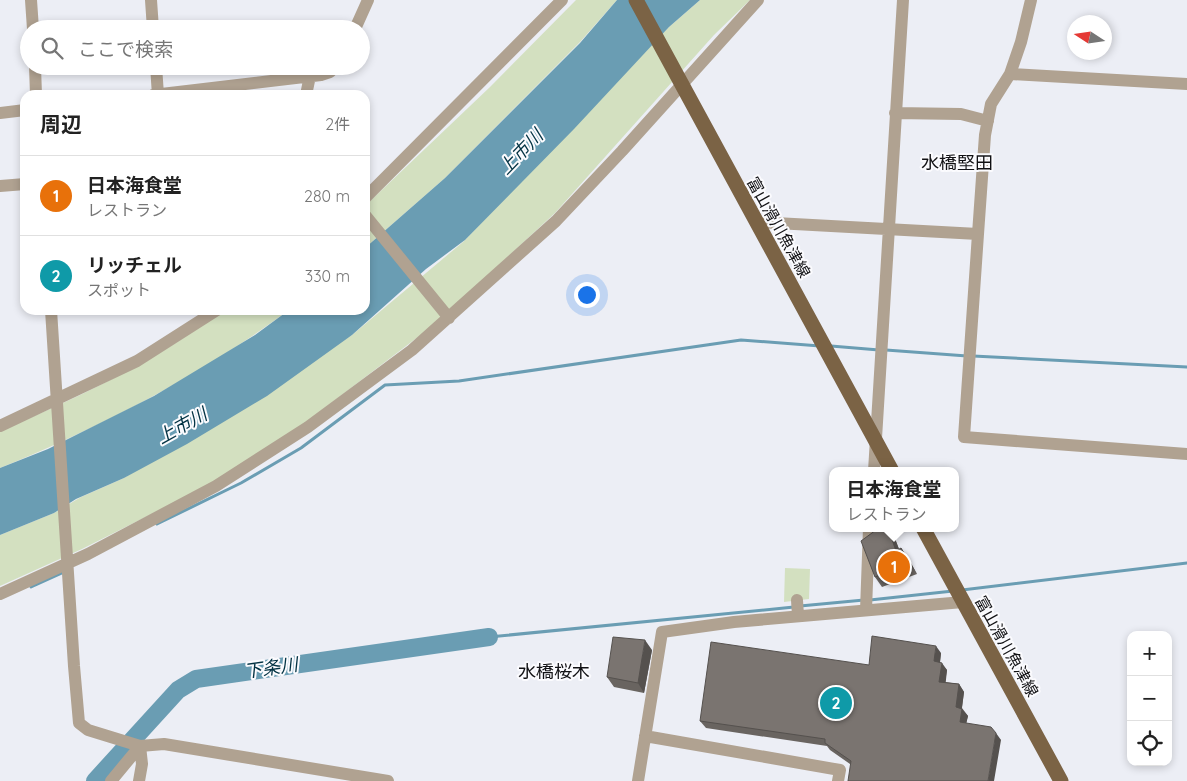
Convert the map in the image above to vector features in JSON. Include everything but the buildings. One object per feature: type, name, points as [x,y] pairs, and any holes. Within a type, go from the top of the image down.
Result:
[{"type":"main road","name":"富山滑川魚津線","points":[[636,0],[890,467]]},
{"type":"main road","name":"富山滑川魚津線","points":[[925,532],[1061,781]]},
{"type":"street","points":[[32,0],[33,20]]},
{"type":"street","points":[[151,0],[152,20]]},
{"type":"street","points":[[359,20],[368,0]]},
{"type":"street","points":[[370,193],[562,0]]},
{"type":"street","points":[[0,594],[88,554],[216,486],[308,427],[412,350],[556,221],[678,78],[758,0]]},
{"type":"street","points":[[874,467],[903,0]]},
{"type":"street","points":[[1031,0],[1021,42],[1010,74],[991,104],[988,121],[964,437],[1187,454]]},
{"type":"street","points":[[1010,74],[1187,84]]},
{"type":"street","points":[[35,75],[36,90]]},
{"type":"street","points":[[157,75],[158,90]]},
{"type":"street","points":[[198,90],[315,75]]},
{"type":"street","points":[[307,90],[310,76]]},
{"type":"street","points":[[0,113],[20,111]]},
{"type":"street","points":[[895,113],[961,114],[988,121]]},
{"type":"street","points":[[0,186],[20,184]]},
{"type":"street","points":[[370,221],[449,318]]},
{"type":"street","points":[[756,222],[978,234]]},
{"type":"street","points":[[51,315],[67,563],[80,723],[88,730],[140,746],[164,744],[388,781]]},
{"type":"street","points":[[0,426],[57,403],[137,361],[209,315]]},
{"type":"street","points":[[865,608],[869,532]]},
{"type":"street","points":[[638,781],[662,632],[865,608],[958,594]]},
{"type":"street","points":[[798,600],[798,616]]},
{"type":"street","points":[[645,736],[840,770],[838,781]]},
{"type":"street","points":[[111,781],[140,746]]},
{"type":"street","points":[[139,781],[142,764],[140,746]]},
{"type":"green space","points":[[576,0],[617,0],[580,42],[445,178],[370,244],[370,201],[490,87]]},
{"type":"green space","points":[[700,0],[750,0],[714,35],[555,213],[435,324],[297,429],[225,477],[82,549],[0,586],[0,535],[54,513],[81,497],[124,478],[352,335],[463,242],[669,27]]},
{"type":"green space","points":[[217,315],[282,315],[186,378],[113,417],[0,468],[0,431],[102,384],[169,347]]},
{"type":"green space","points":[[785,568],[810,569],[809,599],[784,602]]},
{"type":"water","name":"上市川","points":[[617,0],[700,0],[669,27],[574,129],[465,240],[426,269],[352,335],[267,396],[187,444],[124,478],[76,499],[54,513],[0,535],[0,468],[48,449],[154,396],[255,335],[282,315],[370,315],[370,244],[445,178],[580,43]]},
{"type":"waterway","points":[[157,524],[241,483],[301,448],[385,385],[459,381],[741,340],[820,346]]},
{"type":"waterway","points":[[831,346],[879,350]]},
{"type":"waterway","points":[[886,350],[967,356]]},
{"type":"waterway","points":[[973,356],[1187,367]]},
{"type":"waterway","points":[[962,590],[1187,563]]},
{"type":"waterway","points":[[31,587],[62,573]]},
{"type":"waterway","points":[[870,600],[953,591]]},
{"type":"waterway","points":[[800,606],[864,600]]},
{"type":"waterway","points":[[489,637],[794,607]]},
{"type":"waterway","name":"下条川","points":[[95,781],[178,690],[196,679],[489,637]]},
{"type":"place","name":"日本海食堂","points":[[894,567]]},
{"type":"place","name":"リッチェル","points":[[836,703]]},
{"type":"district","name":"水橋堅田","points":[[957,163]]},
{"type":"district","name":"水橋桜木","points":[[554,672]]}]
